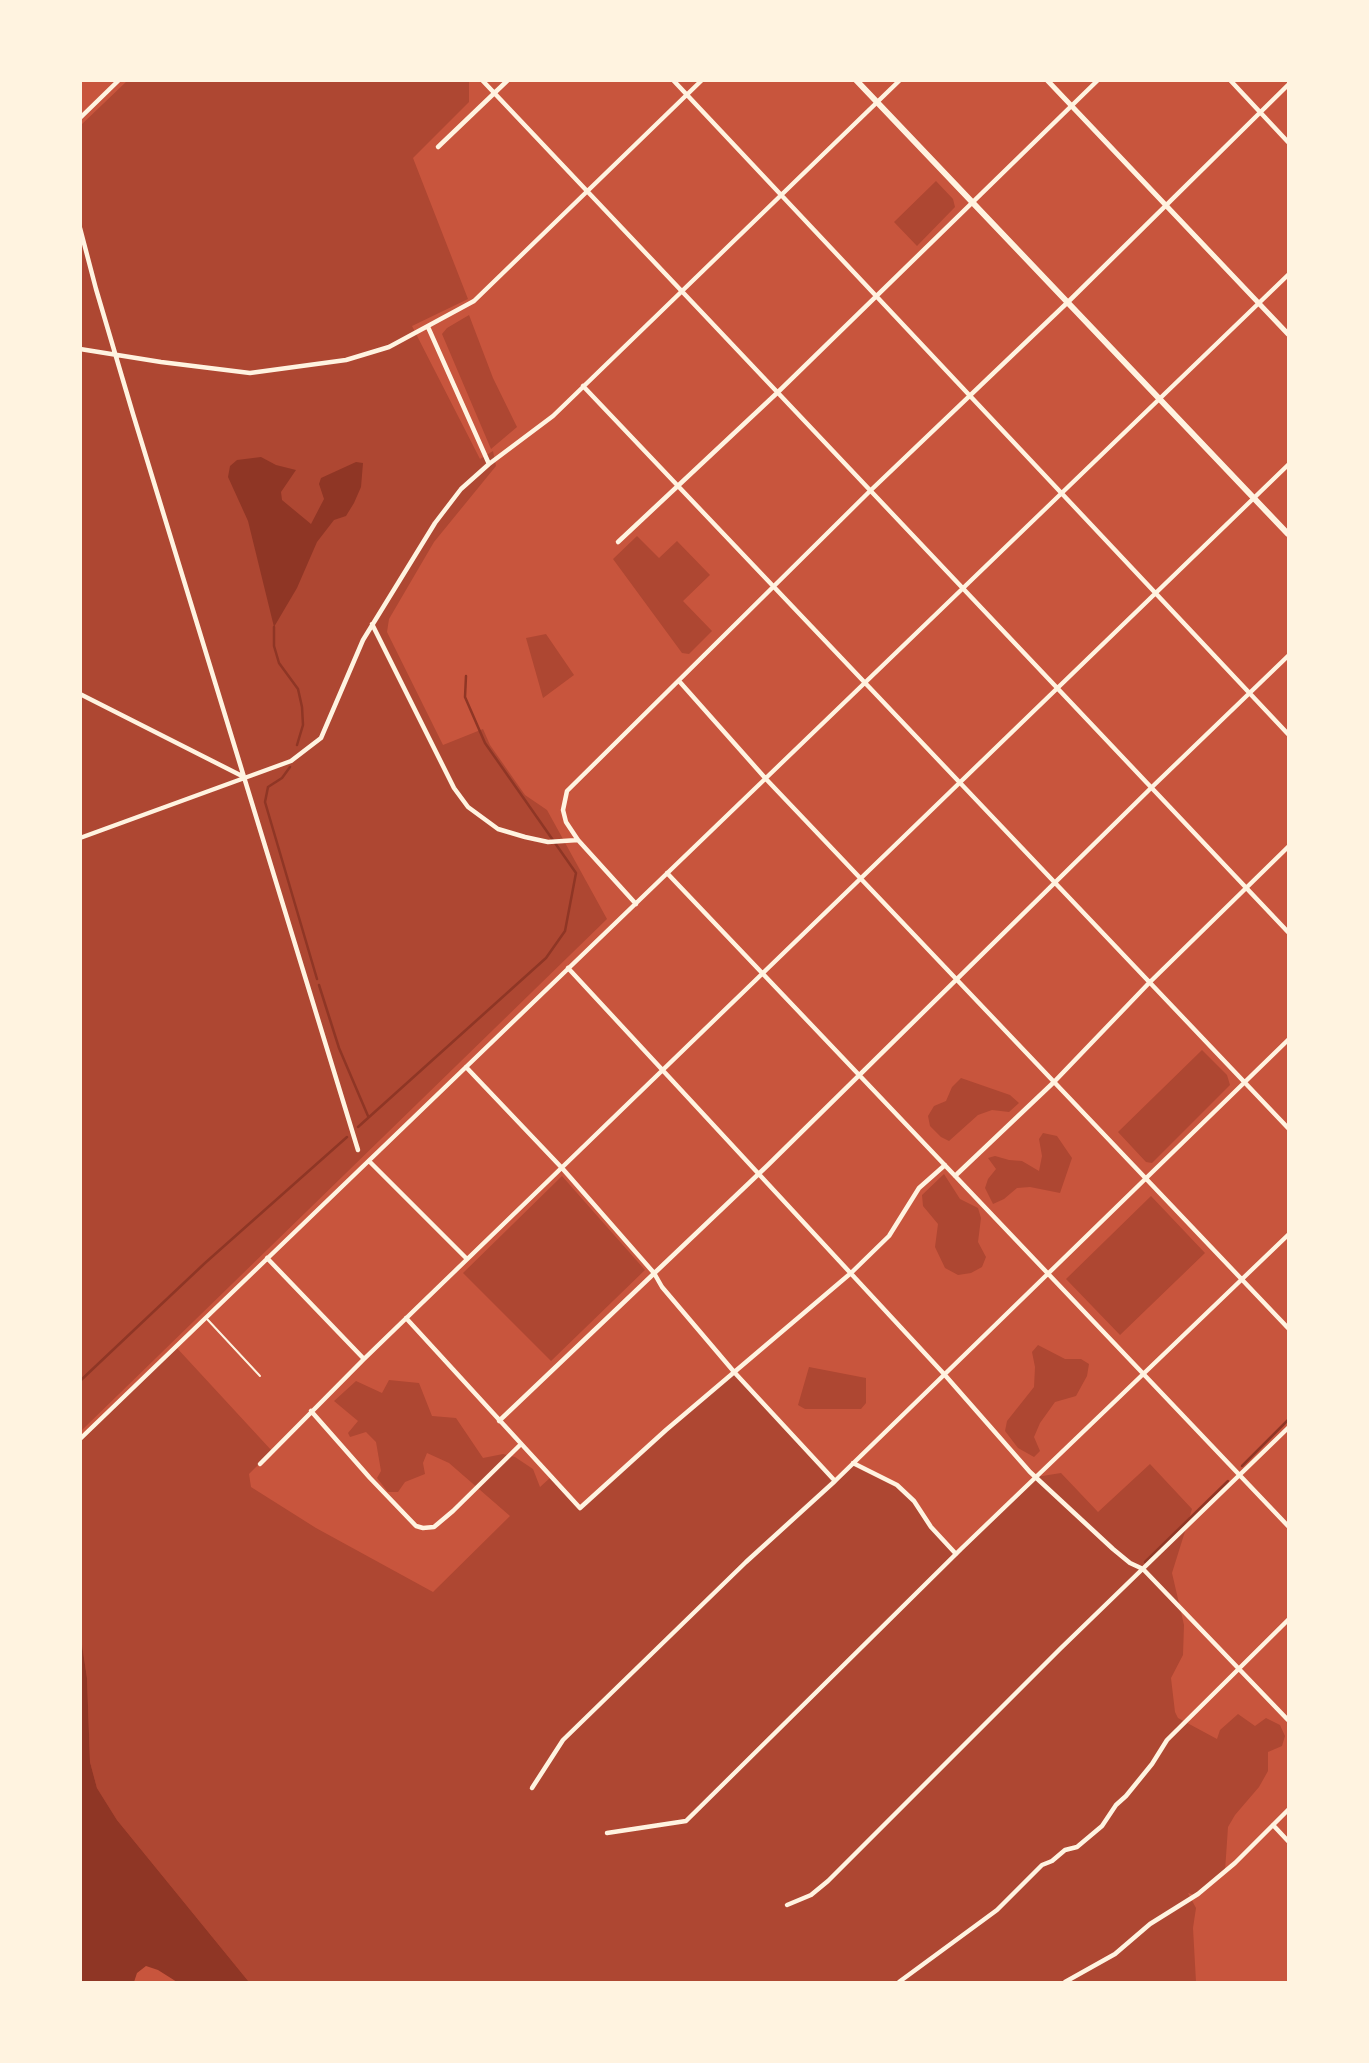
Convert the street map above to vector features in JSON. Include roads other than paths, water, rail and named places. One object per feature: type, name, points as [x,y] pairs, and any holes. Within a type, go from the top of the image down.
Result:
[{"type":"main road","points":[[856,80],[1289,534]]},
{"type":"street","points":[[105,80],[112,88]]},
{"type":"street","points":[[80,118],[119,80]]},
{"type":"street","points":[[482,80],[1289,932]]},
{"type":"street","points":[[438,147],[508,80]]},
{"type":"street","points":[[673,80],[1289,734]]},
{"type":"street","points":[[80,349],[250,373],[346,360],[388,347],[474,301],[702,80]]},
{"type":"street","points":[[80,838],[290,761],[321,738],[355,655],[372,623],[447,506],[461,489],[552,416],[901,80]]},
{"type":"street","points":[[1047,80],[1289,334]]},
{"type":"street","points":[[618,542],[777,393],[1098,80]]},
{"type":"street","points":[[1230,80],[1289,142]]},
{"type":"street","points":[[636,904],[578,840],[566,822],[564,799],[574,784],[870,491],[1289,85]]},
{"type":"street","points":[[80,228],[96,289],[358,1150]]},
{"type":"street","points":[[80,1439],[1289,275]]},
{"type":"street","points":[[428,327],[489,464]]},
{"type":"street","points":[[583,386],[1289,1128]]},
{"type":"street","points":[[260,1464],[406,1318],[1289,465]]},
{"type":"street","points":[[372,623],[454,788],[468,807],[498,829],[548,842],[578,840]]},
{"type":"street","points":[[499,1421],[759,1173],[1289,656]]},
{"type":"street","points":[[679,681],[766,779],[1289,1328]]},
{"type":"street","points":[[80,694],[245,778]]},
{"type":"street","points":[[955,1176],[1054,1082],[1149,983],[1289,847]]},
{"type":"street","points":[[667,873],[1289,1526]]},
{"type":"street","points":[[568,968],[944,1374],[1035,1477],[1113,1549],[1130,1563],[1143,1569],[1289,1720]]},
{"type":"street","points":[[533,1788],[563,1740],[746,1562],[835,1481],[1289,1040]]},
{"type":"street","points":[[466,1067],[562,1168],[654,1273],[662,1287],[735,1373],[835,1481]]},
{"type":"street","points":[[369,1161],[467,1259]]},
{"type":"street","points":[[406,1318],[580,1508],[666,1430],[851,1273],[889,1236],[919,1188],[945,1165]]},
{"type":"street","points":[[607,1833],[686,1821],[1035,1477],[1289,1235]]},
{"type":"street","points":[[267,1258],[364,1359]]},
{"type":"street","points":[[312,1411],[370,1478],[416,1526],[424,1528],[434,1527],[520,1445]]},
{"type":"street","points":[[787,1905],[811,1895],[828,1881],[1051,1658],[1289,1428]]},
{"type":"street","points":[[853,1463],[897,1485],[914,1501],[931,1527],[956,1554]]},
{"type":"street","points":[[899,1983],[997,1910],[1042,1865],[1052,1861],[1065,1850],[1077,1847],[1102,1826],[1116,1805],[1152,1764],[1167,1740],[1289,1620]]},
{"type":"street","points":[[1065,1983],[1115,1954],[1150,1924],[1198,1894],[1235,1863],[1289,1810]]},
{"type":"street","points":[[1273,1825],[1289,1841]]},
{"type":"lane","points":[[206,1318],[260,1376]]},
{"type":"waterway","points":[[274,627],[274,646],[279,663],[298,689],[302,707],[303,725],[297,745]]},
{"type":"waterway","points":[[358,1127],[546,958],[565,931],[576,873],[485,743],[465,697],[466,676]]},
{"type":"waterway","points":[[290,767],[282,778],[268,787],[265,802],[317,979]]},
{"type":"waterway","points":[[319,985],[339,1048],[368,1116]]},
{"type":"waterway","points":[[80,1381],[205,1263],[347,1137]]},
{"type":"waterway","points":[[1242,1466],[1288,1420]]},
{"type":"waterway","points":[[1145,1562],[1228,1481]]}]
